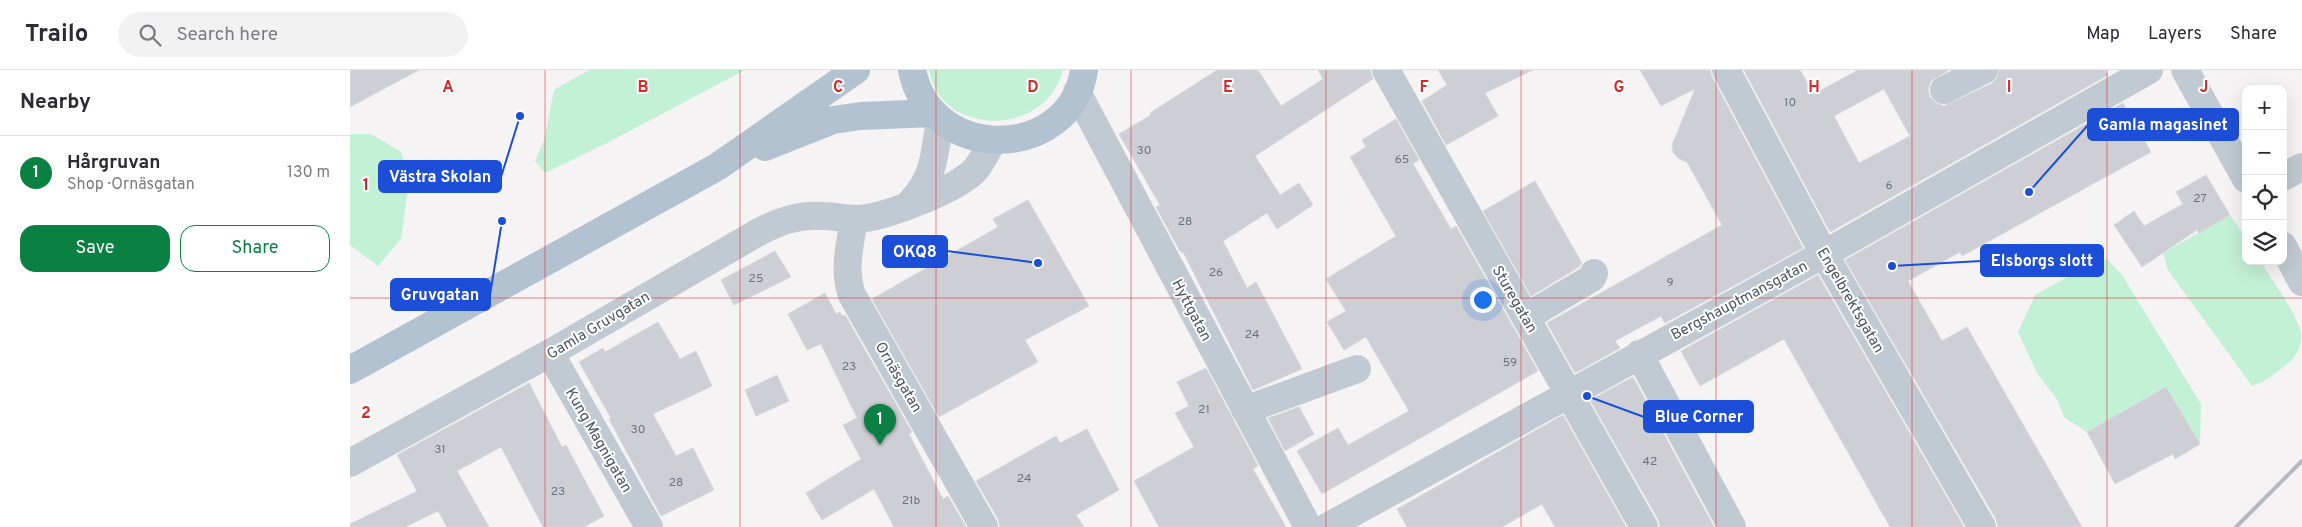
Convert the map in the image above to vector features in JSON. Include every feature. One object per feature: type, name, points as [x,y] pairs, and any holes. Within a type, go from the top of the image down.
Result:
[{"type":"main road","points":[[350,370],[717,166],[856,70]]},
{"type":"main road","points":[[912,70],[917,88],[937,116],[959,132],[993,141],[1010,140],[1042,129],[1068,107],[1081,81]]},
{"type":"main road","points":[[717,166],[833,120],[861,116],[937,116]]},
{"type":"street","name":"Sturegatan","points":[[1386,70],[1644,527]]},
{"type":"street","name":"Engelbrektsgatan","points":[[1726,70],[1824,254],[1982,527]]},
{"type":"street","points":[[1944,90],[1984,70]]},
{"type":"street","name":"Bergshauptmansgatan","points":[[1327,527],[1824,254],[2149,70]]},
{"type":"street","points":[[2185,70],[2244,175]]},
{"type":"street","name":"Hyttgatan","points":[[1081,81],[1245,410],[1308,527]]},
{"type":"street","points":[[910,203],[924,189],[930,177],[937,116]]},
{"type":"street","name":"Gamla Gruvgatan","points":[[350,463],[550,353],[679,276],[782,221],[821,216],[854,219],[874,218],[948,189],[974,171],[993,141]]},
{"type":"street","points":[[2287,175],[2302,167]]},
{"type":"street","name":"Ornäsgatan","points":[[854,219],[848,260],[848,285],[852,295],[984,527]]},
{"type":"street","points":[[2287,254],[2302,282]]},
{"type":"street","points":[[1526,317],[1592,278],[1594,273]]},
{"type":"street","name":"Kung Magnigatan","points":[[550,353],[649,527]]},
{"type":"street","points":[[1639,354],[1732,527]]},
{"type":"street","points":[[1245,410],[1357,369]]},
{"type":"green space","points":[[589,70],[745,70],[607,143],[545,173],[535,161],[544,140],[554,90]]},
{"type":"green space","points":[[929,70],[1063,70],[1053,92],[1036,108],[1016,118],[994,121],[972,117],[952,108],[937,92]]},
{"type":"green space","points":[[350,134],[371,134],[401,152],[409,179],[401,239],[378,266],[350,245]]},
{"type":"green space","points":[[2230,215],[2242,232],[2242,265],[2263,265],[2296,319],[2300,329],[2301,341],[2296,355],[2275,374],[2252,386],[2168,270],[2163,253]]},
{"type":"green space","points":[[2107,259],[2122,275],[2201,404],[2200,444],[2166,388],[2087,432],[2064,417],[2058,401],[2037,373],[2018,332],[2035,295],[2093,263]]},
{"type":"building","points":[[350,70],[419,70],[350,107]]},
{"type":"building","points":[[1217,70],[1258,70],[1281,106],[1323,79],[1318,70],[1370,70],[1373,79],[1255,156],[1280,195],[1299,183],[1313,205],[1277,229],[1267,213],[1223,241],[1247,288],[1256,282],[1302,369],[1253,390],[1183,252],[1181,253],[1156,207],[1160,205],[1119,134],[1151,115],[1150,113]]},
{"type":"building","points":[[1438,70],[1533,70],[1485,93],[1498,116],[1446,145],[1422,101],[1447,85]]},
{"type":"building","points":[[1640,70],[1710,70],[1803,248],[1665,323],[1661,316],[1615,341],[1620,348],[1575,373],[1547,323],[1722,225],[1687,162],[1678,158],[1673,152],[1672,145],[1695,89],[1661,106]]},
{"type":"building","points":[[1744,70],[1800,70],[1814,94],[1858,70],[1949,70],[1931,81],[1928,89],[1930,97],[1936,103],[1944,106],[1991,84],[1997,78],[1999,70],[2105,70],[2108,75],[1830,232]],"holes":[[[1884,89],[1910,136],[1859,163],[1834,116]]]},
{"type":"building","points":[[2123,103],[2151,152],[1962,256],[1960,252],[1908,281],[1942,341],[1967,327],[2082,527],[1998,527],[1996,519],[1845,260]]},
{"type":"building","points":[[1396,119],[1419,160],[1413,164],[1451,229],[1456,226],[1538,371],[1322,494],[1297,451],[1338,428],[1348,445],[1409,411],[1366,337],[1344,350],[1327,322],[1346,311],[1326,279],[1396,236],[1350,157],[1366,147],[1362,140]]},
{"type":"building","points":[[2206,175],[2230,215],[2199,233],[2197,230],[2142,267],[2114,225],[2134,211],[2144,226],[2183,204],[2176,192]]},
{"type":"building","points":[[1535,181],[1582,263],[1579,267],[1531,296],[1483,211]]},
{"type":"building","points":[[1028,200],[1089,306],[1025,340],[1038,362],[939,417],[872,299],[998,227],[993,219]]},
{"type":"building","points":[[775,251],[791,277],[734,305],[721,280]]},
{"type":"building","points":[[1818,275],[1964,527],[1890,527],[1784,339],[1700,386],[1681,351]]},
{"type":"building","points":[[825,293],[836,314],[840,312],[842,316],[845,315],[912,432],[909,434],[943,499],[948,496],[966,527],[894,527],[874,489],[822,520],[806,493],[861,459],[843,425],[857,418],[821,344],[807,350],[788,314]]},
{"type":"building","points":[[658,322],[680,359],[696,351],[712,386],[653,414],[676,456],[693,448],[714,490],[661,516],[609,419],[611,418],[579,362],[603,348],[605,352]]},
{"type":"building","points":[[1206,368],[1258,466],[1253,469],[1286,527],[1159,527],[1134,481],[1194,447],[1175,413],[1189,406],[1177,382]]},
{"type":"building","points":[[777,375],[789,401],[756,416],[745,390]]},
{"type":"building","points":[[1633,377],[1714,527],[1660,527],[1658,519],[1590,400]]},
{"type":"building","points":[[529,383],[562,447],[566,445],[604,516],[584,527],[543,527],[501,447],[457,471],[489,527],[447,527],[438,511],[405,527],[350,527],[350,524],[417,491],[397,455]]},
{"type":"building","points":[[2166,387],[2200,444],[2175,459],[2173,454],[2115,484],[2087,432]]},
{"type":"building","points":[[1299,407],[1314,434],[1285,451],[1268,418]]},
{"type":"building","points":[[1563,415],[1626,527],[1555,527],[1542,504],[1502,527],[1407,527],[1397,509]]},
{"type":"building","points":[[1087,429],[1119,490],[1076,515],[1084,527],[1000,527],[998,519],[976,481],[1056,436],[1060,443]]},
{"type":"railway","points":[[2236,527],[2302,461]]},
{"type":"place","name":"Västra Skolan","points":[[520,116]]},
{"type":"place","name":"Gamla magasinet","points":[[2029,192]]},
{"type":"place","name":"Gruvgatan","points":[[502,221]]},
{"type":"place","name":"OKQ8","points":[[1038,263]]},
{"type":"place","name":"Elsborgs slott","points":[[1892,266]]},
{"type":"place","name":"Blue Corner","points":[[1587,396]]},
{"type":"place","name":"Hårgruvan","points":[[880,445]]}]
